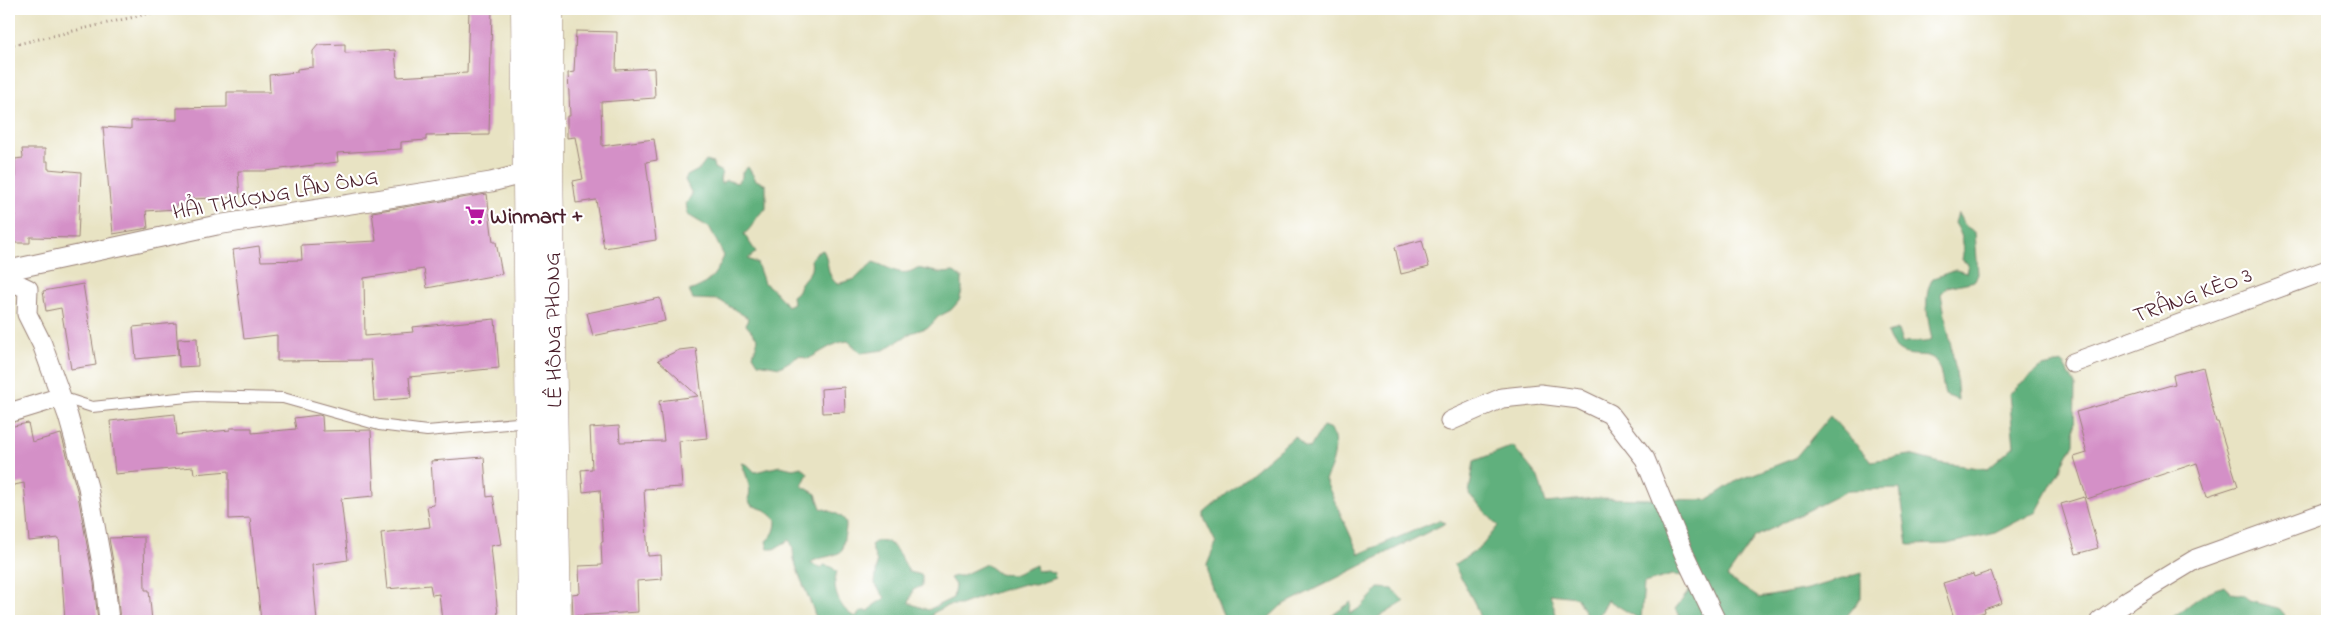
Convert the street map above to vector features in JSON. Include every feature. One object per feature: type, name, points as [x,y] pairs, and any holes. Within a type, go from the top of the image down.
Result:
[{"type":"street","name":"LÊ HỒNG PHONG","points":[[525,9],[537,170],[557,621]]},
{"type":"street","name":"LÊ HỒNG PHONG","points":[[532,621],[529,422],[537,170],[549,9]]},
{"type":"street","name":"HẢI THƯỢNG LÃN ÔNG","points":[[9,270],[217,225],[491,182],[537,170]]},
{"type":"street","name":"TRẢNG KÈO 3","points":[[2073,362],[2327,270]]},
{"type":"street","points":[[9,280],[28,290],[27,314],[42,344],[61,397],[88,488],[105,582],[109,621]]},
{"type":"street","points":[[1450,421],[1502,398],[1540,394],[1579,399],[1610,414],[1645,459],[1685,556],[1716,621]]},
{"type":"street","points":[[9,413],[61,397]]},
{"type":"street","points":[[2100,621],[2130,599],[2196,559],[2327,512]]},
{"type":"lane","points":[[61,397],[92,406],[197,396],[283,398],[379,425],[427,431],[529,422]]},
{"type":"path","points":[[9,46],[168,9]]},
{"type":"green space","points":[[706,161],[713,163],[714,168],[722,172],[721,184],[726,180],[737,183],[742,177],[742,172],[748,167],[756,180],[766,185],[766,209],[759,214],[751,228],[744,234],[756,252],[748,259],[757,263],[764,283],[787,306],[793,303],[792,296],[797,292],[810,272],[811,259],[816,253],[823,250],[829,272],[837,284],[855,279],[873,262],[901,272],[917,268],[942,273],[954,272],[962,278],[962,291],[959,301],[951,310],[938,317],[929,327],[911,333],[884,350],[861,353],[848,341],[833,345],[808,359],[799,356],[780,367],[758,363],[753,355],[758,339],[746,325],[748,318],[719,300],[693,299],[689,291],[696,289],[711,278],[724,256],[710,228],[688,215],[686,204],[692,194],[685,180],[687,176],[700,169]]},
{"type":"green space","points":[[1958,213],[1964,225],[1975,232],[1978,274],[1975,281],[1947,287],[1941,294],[1956,372],[1958,400],[1945,395],[1940,372],[1935,360],[1930,357],[1911,355],[1898,350],[1887,333],[1898,330],[1902,343],[1932,340],[1927,300],[1933,278],[1956,270],[1966,273],[1968,264],[1962,260],[1963,241],[1955,223]]},
{"type":"green space","points":[[2063,363],[2075,385],[2074,444],[2037,511],[1995,533],[1947,544],[1908,545],[1900,489],[1849,490],[1755,537],[1727,577],[1759,598],[1808,589],[1861,573],[1861,598],[1843,621],[1682,621],[1675,609],[1700,577],[1672,575],[1644,583],[1641,620],[1608,600],[1596,621],[1590,621],[1576,597],[1550,594],[1558,621],[1481,621],[1475,604],[1454,565],[1480,548],[1498,526],[1469,494],[1474,461],[1513,446],[1538,477],[1546,503],[1595,498],[1707,500],[1738,480],[1795,458],[1830,416],[1871,461],[1910,455],[1940,463],[1988,469],[2014,446],[2009,394],[2042,367]]},
{"type":"green space","points":[[1323,426],[1331,429],[1335,442],[1333,462],[1325,480],[1359,554],[1439,520],[1446,523],[1281,606],[1265,621],[1225,621],[1209,578],[1207,565],[1216,543],[1204,518],[1204,513],[1295,436],[1305,447],[1310,448]]},
{"type":"green space","points":[[742,463],[748,465],[755,472],[780,466],[793,469],[801,467],[808,473],[802,486],[816,494],[821,508],[844,519],[846,528],[842,551],[810,563],[821,568],[824,565],[832,567],[837,572],[835,585],[838,597],[845,609],[855,617],[862,611],[869,611],[874,605],[885,598],[875,584],[877,563],[871,545],[878,541],[889,543],[894,548],[909,572],[922,575],[922,586],[913,590],[909,603],[928,610],[953,598],[955,585],[950,578],[961,576],[986,564],[999,574],[1013,575],[1036,565],[1037,571],[1047,570],[1054,573],[1055,578],[1035,585],[1024,584],[960,605],[949,605],[933,613],[930,621],[817,621],[797,570],[793,548],[789,540],[774,549],[768,549],[766,541],[774,531],[776,519],[765,510],[751,505],[748,499],[750,490]]},
{"type":"green space","points":[[2225,586],[2232,593],[2244,595],[2249,601],[2279,608],[2285,615],[2282,621],[2229,621],[2224,619],[2218,621],[2166,621],[2208,592]]},
{"type":"green space","points":[[1379,588],[1393,589],[1404,602],[1373,621],[1324,621],[1351,602],[1350,614],[1361,607]]},
{"type":"building","points":[[469,9],[492,9],[489,135],[426,136],[426,140],[401,142],[401,149],[337,153],[338,162],[265,171],[238,171],[240,197],[190,199],[191,204],[176,205],[176,209],[146,211],[148,228],[113,234],[103,127],[131,129],[131,121],[177,120],[177,108],[227,107],[227,92],[270,92],[269,75],[297,72],[297,69],[313,67],[313,51],[318,45],[345,44],[345,53],[395,50],[397,77],[467,73]]},
{"type":"building","points":[[576,31],[617,32],[616,70],[654,68],[655,98],[601,102],[602,146],[654,139],[657,160],[646,162],[656,240],[604,248],[596,200],[576,203],[573,181],[583,179],[575,137],[567,138],[567,116],[570,116],[568,73],[574,72]]},
{"type":"building","points":[[22,149],[45,149],[45,161],[48,161],[48,169],[81,172],[78,238],[30,237],[30,243],[9,243],[9,216],[15,216],[15,159],[23,158]]},
{"type":"building","points":[[487,194],[493,242],[496,242],[502,274],[427,288],[424,269],[364,278],[365,336],[413,332],[412,327],[495,319],[499,368],[409,377],[411,398],[374,401],[371,360],[277,361],[277,335],[244,339],[233,250],[259,246],[261,261],[302,260],[301,245],[376,241],[372,212]]},
{"type":"building","points":[[1422,240],[1429,267],[1401,274],[1395,247]]},
{"type":"building","points":[[83,284],[96,365],[71,369],[61,308],[46,311],[43,291]]},
{"type":"building","points":[[660,298],[665,321],[593,336],[587,313]]},
{"type":"building","points":[[176,323],[178,355],[136,359],[133,327]]},
{"type":"building","points":[[197,338],[198,366],[179,367],[178,339]]},
{"type":"building","points":[[696,348],[707,438],[679,441],[682,487],[644,489],[648,556],[661,555],[662,579],[637,581],[638,612],[573,616],[572,594],[580,593],[579,566],[602,565],[601,542],[603,542],[600,490],[583,492],[581,470],[592,469],[590,428],[619,426],[620,442],[664,441],[659,401],[698,396],[658,360],[679,350]]},
{"type":"building","points":[[2203,367],[2216,422],[2218,422],[2238,486],[2207,496],[2197,463],[2087,499],[2074,457],[2087,453],[2076,412],[2175,384],[2173,375]]},
{"type":"building","points":[[844,387],[845,412],[822,413],[821,389]]},
{"type":"building","points":[[175,414],[177,435],[230,430],[230,428],[252,428],[252,433],[296,429],[294,418],[319,415],[322,416],[323,431],[371,430],[374,496],[341,499],[348,560],[312,565],[317,621],[261,621],[250,518],[229,519],[229,471],[194,474],[193,467],[115,474],[110,421]]},
{"type":"building","points":[[28,423],[32,442],[61,434],[77,490],[94,583],[98,621],[65,621],[59,538],[29,541],[24,483],[9,486],[9,427]]},
{"type":"building","points":[[484,457],[487,497],[493,496],[501,544],[491,546],[498,615],[442,621],[439,594],[432,595],[430,585],[387,589],[381,533],[430,527],[427,506],[434,505],[431,461]]},
{"type":"building","points":[[2084,497],[2098,548],[2076,554],[2061,504]]},
{"type":"building","points":[[144,537],[145,590],[149,590],[152,621],[120,621],[109,538]]},
{"type":"building","points":[[1991,571],[2002,603],[1984,609],[1985,612],[1955,621],[1943,583],[1973,574],[1974,577]]},
{"type":"place","name":"Winmart +","points":[[475,215]]}]
